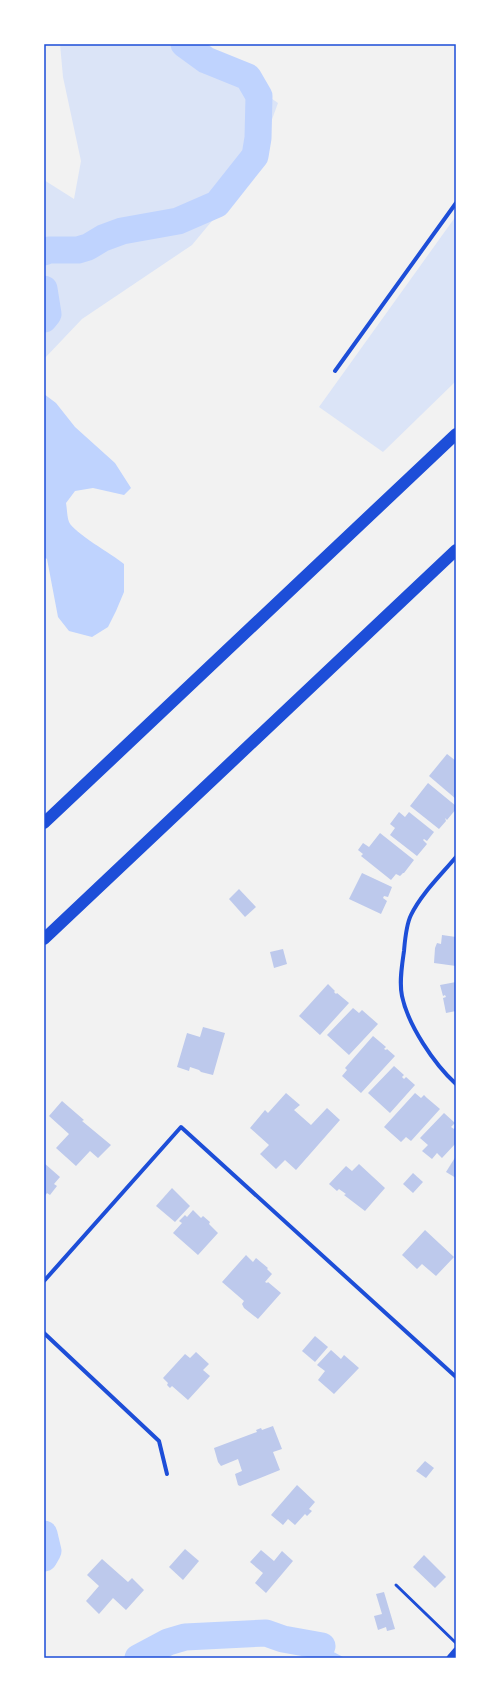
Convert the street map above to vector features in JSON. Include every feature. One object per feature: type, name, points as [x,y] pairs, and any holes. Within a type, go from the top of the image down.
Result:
[{"type":"highway","points":[[45,822],[456,434]]},
{"type":"highway","points":[[44,939],[456,550]]},
{"type":"street","points":[[335,371],[456,203]]},
{"type":"street","points":[[456,857],[427,892],[411,915],[405,941],[401,971],[402,996],[410,1022],[426,1047],[456,1084]]},
{"type":"street","points":[[44,1281],[181,1127],[456,1377]]},
{"type":"street","points":[[44,1333],[159,1441],[167,1474]]},
{"type":"street","points":[[450,1658],[456,1651]]},
{"type":"lane","points":[[396,1585],[456,1643]]},
{"type":"shaded area","points":[[60,44],[194,44],[278,103],[263,144],[241,186],[192,245],[82,319],[44,359],[44,180],[74,199],[81,161],[63,77]]},
{"type":"shaded area","points":[[456,216],[456,381],[383,452],[319,407]]},
{"type":"water","points":[[44,394],[56,403],[75,427],[115,463],[131,488],[124,495],[93,488],[75,491],[66,503],[68,520],[72,527],[124,564],[124,592],[116,611],[108,627],[92,637],[69,631],[58,617],[47,559],[44,557]]},
{"type":"water","points":[[322,1646],[345,1658],[325,1658],[312,1650]]},
{"type":"building","points":[[447,754],[456,761],[456,799],[429,776]]},
{"type":"building","points":[[428,783],[456,806],[456,809],[447,820],[445,818],[446,821],[439,829],[410,806]]},
{"type":"building","points":[[399,812],[405,817],[409,812],[434,832],[427,841],[424,839],[423,840],[427,844],[417,856],[390,835],[395,828],[390,824]]},
{"type":"building","points":[[380,833],[414,860],[404,873],[400,876],[396,874],[391,880],[361,856],[363,854],[358,850],[363,843],[369,847]]},
{"type":"building","points":[[362,873],[392,887],[388,897],[384,896],[383,898],[387,901],[381,914],[349,899]]},
{"type":"building","points":[[239,889],[256,907],[245,917],[229,899]]},
{"type":"building","points":[[442,935],[456,937],[456,966],[434,963],[435,948],[437,943],[441,944]]},
{"type":"building","points":[[283,949],[287,964],[274,968],[270,952]]},
{"type":"building","points":[[456,982],[456,1011],[446,1013],[443,998],[446,997],[445,995],[443,996],[440,985]]},
{"type":"building","points":[[328,984],[336,994],[337,993],[349,1003],[320,1035],[299,1016]]},
{"type":"building","points":[[353,1008],[359,1013],[362,1010],[378,1024],[349,1055],[327,1035]]},
{"type":"building","points":[[203,1027],[225,1033],[213,1075],[190,1067],[189,1071],[177,1067],[187,1033],[200,1037]]},
{"type":"building","points":[[373,1036],[386,1047],[384,1049],[387,1049],[395,1056],[361,1093],[342,1076],[347,1070],[345,1068]]},
{"type":"building","points":[[394,1066],[404,1075],[402,1077],[404,1079],[406,1077],[415,1085],[390,1113],[368,1093]]},
{"type":"building","points":[[286,1093],[300,1105],[294,1110],[311,1125],[327,1108],[340,1120],[296,1170],[285,1160],[276,1169],[260,1154],[269,1145],[250,1128],[265,1110],[268,1113]]},
{"type":"building","points":[[415,1093],[421,1098],[424,1095],[440,1109],[411,1141],[406,1137],[401,1142],[384,1127]]},
{"type":"building","points":[[62,1101],[84,1120],[82,1121],[111,1145],[98,1158],[90,1151],[76,1166],[56,1148],[69,1134],[49,1116]]},
{"type":"building","points":[[444,1113],[455,1123],[451,1127],[454,1129],[456,1126],[456,1143],[442,1158],[437,1153],[432,1159],[422,1151],[428,1145],[420,1138]]},
{"type":"building","points":[[456,1156],[456,1178],[446,1172]]},
{"type":"building","points":[[44,1163],[60,1177],[54,1184],[57,1186],[50,1195],[47,1193],[44,1197]]},
{"type":"building","points":[[359,1164],[385,1188],[365,1211],[344,1195],[346,1194],[339,1189],[337,1191],[329,1184],[346,1166],[352,1171]]},
{"type":"building","points":[[413,1173],[423,1182],[413,1193],[403,1184]]},
{"type":"building","points":[[172,1188],[190,1206],[175,1222],[156,1206]]},
{"type":"building","points":[[193,1210],[201,1218],[203,1216],[210,1222],[209,1224],[218,1233],[198,1255],[173,1233],[182,1223],[179,1221],[185,1215],[187,1217]]},
{"type":"building","points":[[425,1230],[454,1257],[436,1276],[422,1264],[417,1269],[402,1255]]},
{"type":"building","points":[[246,1255],[253,1262],[256,1258],[268,1268],[267,1269],[272,1274],[265,1282],[268,1282],[281,1293],[258,1319],[244,1308],[242,1304],[244,1301],[222,1282]]},
{"type":"building","points":[[315,1336],[328,1347],[315,1362],[302,1351]]},
{"type":"building","points":[[331,1350],[341,1359],[344,1355],[359,1368],[334,1394],[318,1380],[325,1371],[317,1365]]},
{"type":"building","points":[[196,1352],[209,1364],[203,1370],[210,1376],[188,1400],[172,1386],[170,1388],[167,1385],[168,1383],[163,1378],[185,1354],[190,1358]]},
{"type":"building","points":[[273,1426],[282,1449],[273,1452],[280,1470],[240,1486],[238,1485],[235,1474],[242,1471],[238,1459],[221,1466],[218,1462],[214,1448],[257,1432],[256,1430],[261,1428],[262,1430]]},
{"type":"building","points":[[425,1461],[434,1468],[426,1478],[416,1471]]},
{"type":"building","points":[[297,1485],[315,1502],[309,1509],[312,1511],[307,1516],[305,1514],[295,1525],[288,1519],[283,1525],[271,1515]]},
{"type":"building","points":[[185,1549],[199,1561],[183,1580],[169,1567]]},
{"type":"building","points":[[261,1550],[274,1561],[282,1551],[293,1561],[266,1593],[255,1583],[263,1573],[250,1562]]},
{"type":"building","points":[[424,1555],[446,1577],[435,1588],[413,1567]]},
{"type":"building","points":[[102,1559],[128,1582],[132,1578],[144,1590],[126,1610],[113,1598],[99,1614],[86,1601],[99,1586],[87,1575]]},
{"type":"building","points":[[384,1592],[395,1629],[387,1631],[386,1627],[378,1630],[374,1616],[382,1614],[376,1594]]},
{"type":"waterway","points":[[44,252],[49,250],[78,250],[88,247],[103,238],[122,231],[178,221],[217,204],[255,156],[258,138],[259,96],[248,77],[206,60],[184,44]]},
{"type":"waterway","points":[[44,289],[48,314],[44,319]]},
{"type":"waterway","points":[[44,1534],[48,1551],[44,1558]]},
{"type":"waterway","points":[[138,1658],[168,1642],[185,1637],[266,1633],[283,1639],[322,1646]]}]
